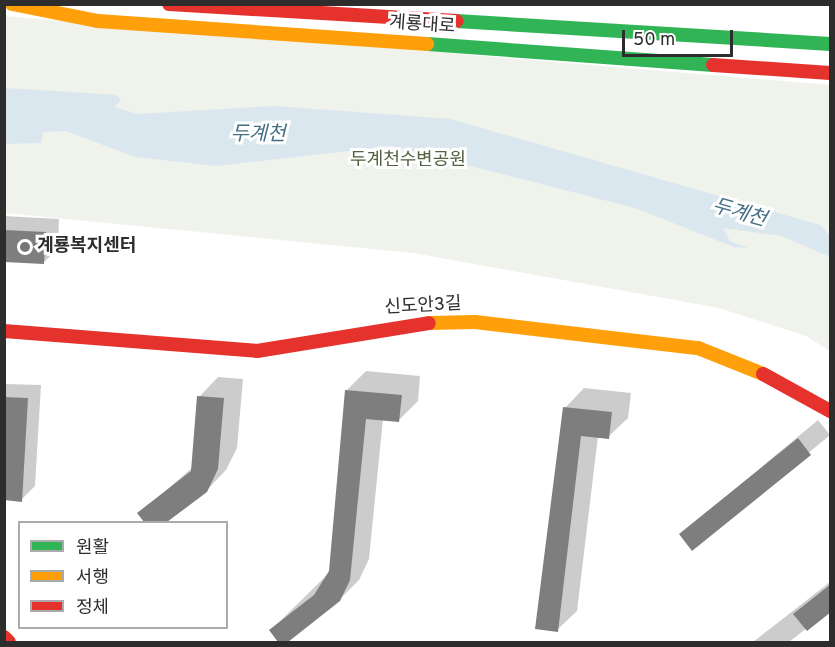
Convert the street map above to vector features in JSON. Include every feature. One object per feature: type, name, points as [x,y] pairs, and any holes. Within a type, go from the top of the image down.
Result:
[{"type":"street","name":"계룡대로","points":[[12,4],[98,21],[831,73]]},
{"type":"street","name":"계룡대로","points":[[169,4],[831,44]]},
{"type":"street","name":"신도안3길","points":[[4,331],[257,351],[399,324],[475,322],[698,348],[741,362],[831,411]]},
{"type":"street","points":[[4,637],[9,642]]},
{"type":"green space","name":"두계천수변공원","points":[[4,16],[830,85],[830,351],[806,336],[719,308],[413,253],[5,213]]},
{"type":"water","name":"두계천","points":[[5,88],[117,95],[121,100],[114,107],[138,114],[275,106],[450,119],[820,225],[830,236],[830,257],[782,236],[723,228],[730,241],[748,248],[734,247],[635,208],[392,146],[216,166],[135,157],[66,131],[43,132],[41,143],[5,144]]},
{"type":"building","name":"계룡복지센터","points":[[4,230],[46,232],[44,264],[4,262]]},
{"type":"building","points":[[345,390],[402,395],[399,422],[366,419],[350,580],[340,601],[288,642],[278,642],[269,630],[314,595],[329,571]]},
{"type":"building","points":[[197,396],[224,398],[218,469],[207,492],[168,521],[143,521],[137,513],[191,471]]},
{"type":"building","points":[[4,397],[28,398],[22,502],[4,500]]},
{"type":"building","points":[[563,407],[612,412],[609,439],[581,436],[558,632],[535,629]]},
{"type":"building","points":[[798,438],[811,455],[692,551],[679,534]]},
{"type":"building","points":[[831,584],[831,612],[807,631],[793,614]]},
{"type":"traffic: fast","points":[[456,21],[830,44]]},
{"type":"traffic: fast","points":[[427,44],[713,65]]},
{"type":"traffic: slow","points":[[12,4],[98,21],[427,44]]},
{"type":"traffic: slow","points":[[429,323],[475,322],[698,348],[763,374]]},
{"type":"traffic: jam","points":[[169,4],[456,21]]},
{"type":"traffic: jam","points":[[713,65],[830,73]]},
{"type":"traffic: jam","points":[[4,331],[257,351],[429,323]]},
{"type":"traffic: jam","points":[[763,374],[830,411]]},
{"type":"traffic: jam","points":[[4,637],[9,642]]},
{"type":"place","name":"계룡복지센터","points":[[25,247]]}]
